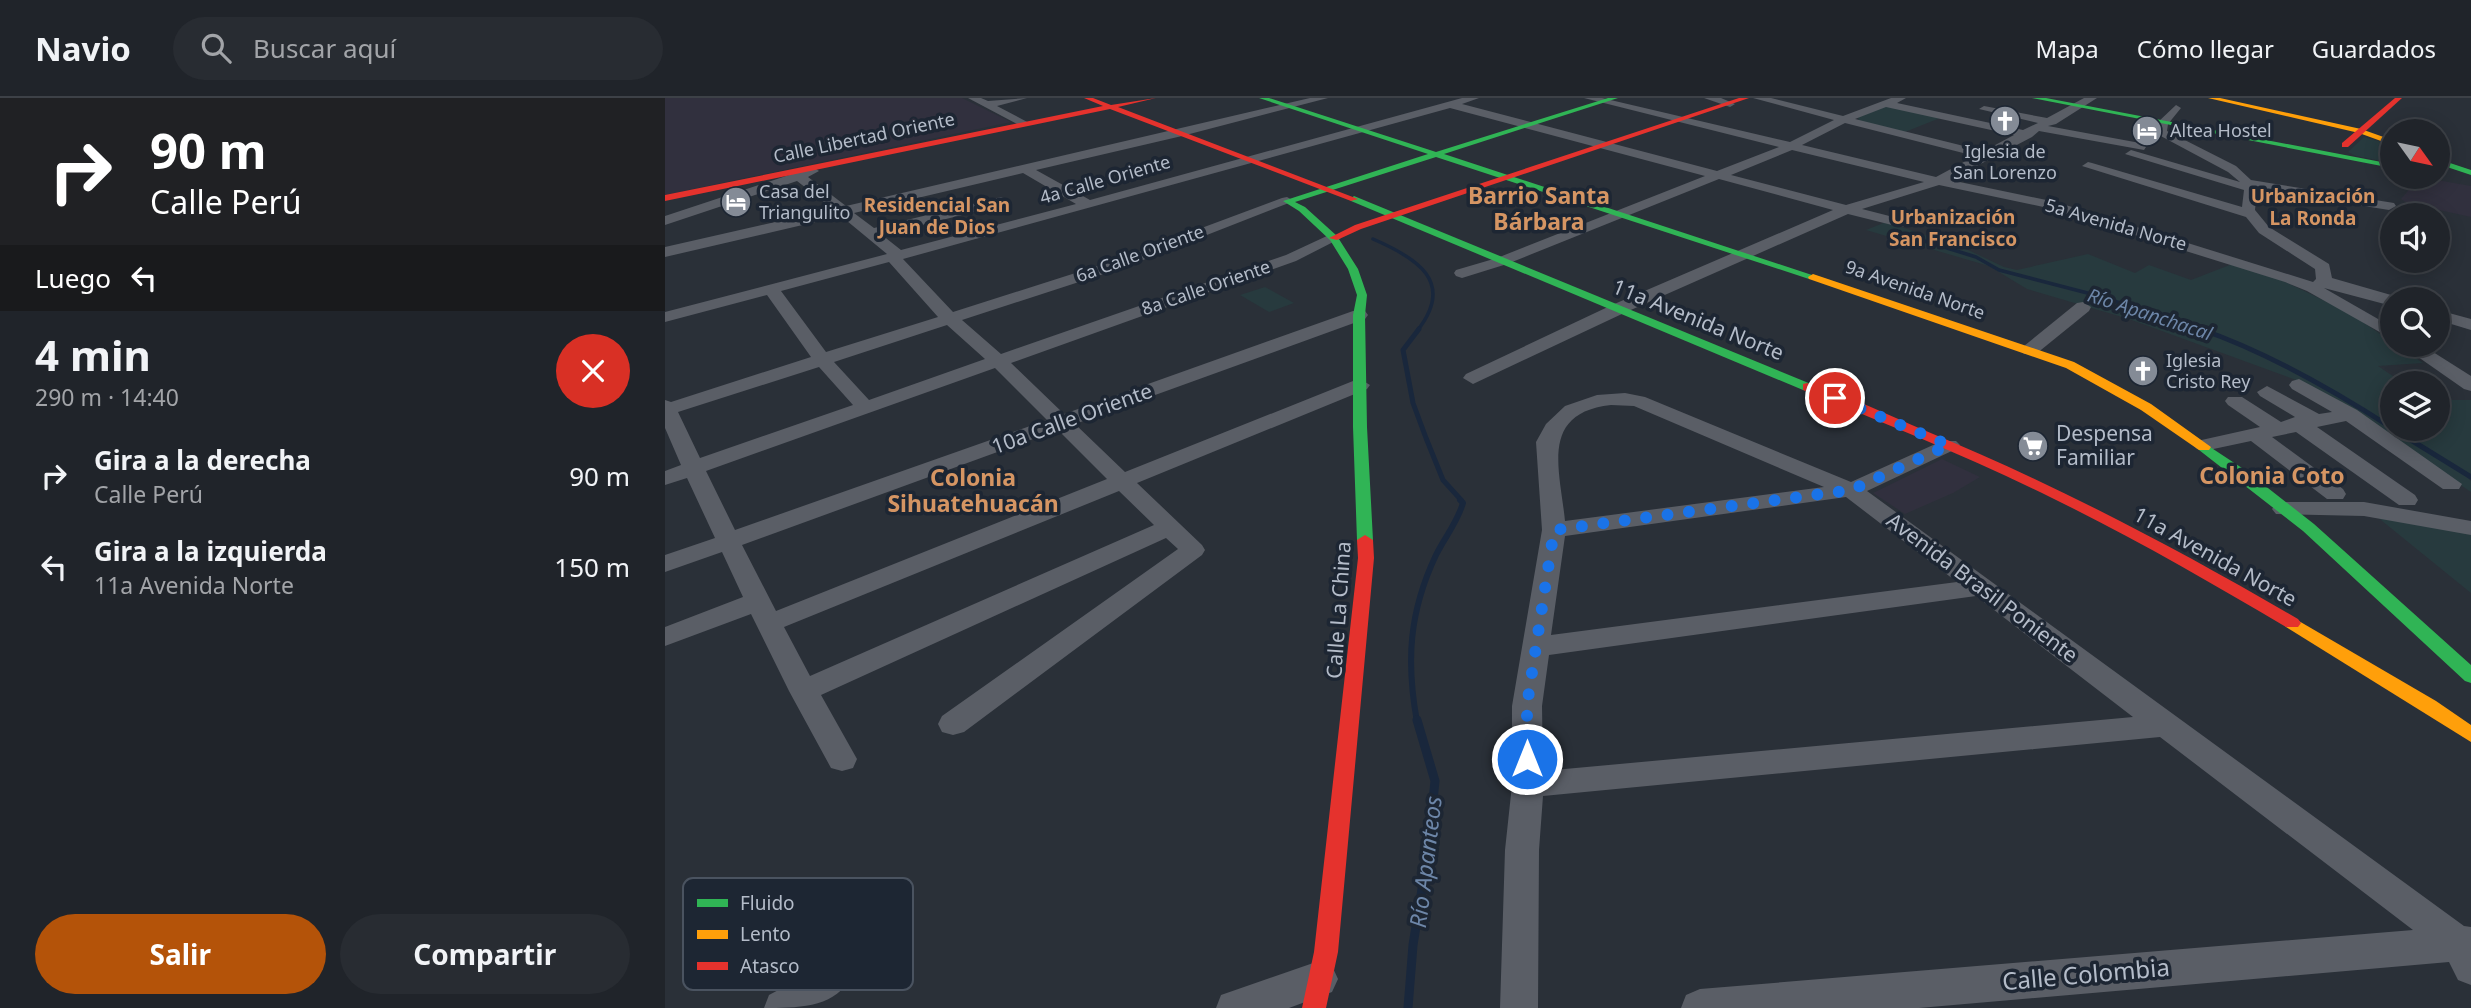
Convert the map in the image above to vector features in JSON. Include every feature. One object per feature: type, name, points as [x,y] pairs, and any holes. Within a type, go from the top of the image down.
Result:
[{"type":"main road","name":"11a Avenida Norte","points":[[1087,98],[1327,188],[1949,445],[2059,495],[2228,585],[2429,706],[2471,735]]},
{"type":"main road","name":"Calle Libertad Oriente","points":[[665,198],[1153,98]]},
{"type":"main road","name":"9a Avenida Norte","points":[[1262,98],[1743,253],[2070,365],[2146,407],[2204,445],[2369,580],[2471,676]]},
{"type":"main road","points":[[2035,98],[2085,102],[2163,122],[2380,164]]},
{"type":"main road","points":[[2334,155],[2399,98]]},
{"type":"main road","name":"6a Calle Oriente","points":[[1287,201],[1602,99]]},
{"type":"main road","points":[[2222,99],[2361,131],[2380,138]]},
{"type":"main road","name":"8a Calle Oriente","points":[[1334,238],[1391,215],[1738,101]]},
{"type":"main road","points":[[2450,165],[2471,173]]},
{"type":"main road","points":[[2450,177],[2471,181]]},
{"type":"main road","name":"Calle La China","points":[[1287,201],[1302,209],[1334,238],[1361,286],[1360,385],[1366,558],[1328,938],[1317,993]]},
{"type":"main road","points":[[2429,706],[2470,712]]},
{"type":"street","points":[[973,98],[1025,124]]},
{"type":"street","points":[[986,105],[1022,98]]},
{"type":"street","points":[[665,252],[1182,134],[1323,98]]},
{"type":"street","points":[[1427,98],[1900,223]]},
{"type":"street","name":"4a Calle Oriente","points":[[665,317],[1088,205],[1474,98]]},
{"type":"street","points":[[1709,98],[1738,101]]},
{"type":"street","points":[[1758,98],[1988,156]]},
{"type":"street","name":"5a Avenida Norte","points":[[1602,99],[1789,147],[2083,214],[2279,274],[2380,298]]},
{"type":"street","points":[[1462,273],[1502,261],[1789,147],[1845,119],[1895,100],[2028,135]]},
{"type":"street","points":[[1473,378],[1618,309],[1849,208],[1938,181],[2085,102]]},
{"type":"street","points":[[1971,106],[2136,150],[2252,198]]},
{"type":"street","points":[[2176,108],[2163,122],[2161,132],[2232,169],[2252,198],[2264,230],[2323,267],[2319,285],[2380,326]]},
{"type":"street","points":[[665,222],[837,163]]},
{"type":"street","points":[[2088,166],[2252,198],[2380,205]]},
{"type":"street","points":[[1026,170],[1088,205]]},
{"type":"street","points":[[799,176],[894,251],[895,257],[949,318],[998,360],[1193,550],[953,724]]},
{"type":"street","points":[[871,233],[1001,201]]},
{"type":"street","name":"6a Calle Oriente","points":[[665,408],[1119,264],[1193,234],[1287,201]]},
{"type":"street","name":"8a Calle Oriente","points":[[665,478],[1291,258],[1334,238]]},
{"type":"street","points":[[771,289],[822,359],[865,407]]},
{"type":"street","points":[[2030,350],[2083,307]]},
{"type":"street","name":"10a Calle Oriente","points":[[665,564],[1359,315]]},
{"type":"street","points":[[2450,319],[2471,325]]},
{"type":"street","points":[[2428,357],[2471,385]]},
{"type":"street","points":[[665,638],[764,612],[1121,482],[1360,385]]},
{"type":"street","points":[[2299,385],[2350,414],[2451,484]]},
{"type":"street","points":[[2267,392],[2296,424],[2407,500]]},
{"type":"street","name":"Avenida Brasil Poniente","points":[[1518,1008],[1522,849],[1528,785],[1527,705],[1554,530],[1547,442],[1550,432],[1568,412],[1603,399],[1638,401],[1851,490],[2467,951]]},
{"type":"street","points":[[2235,401],[2296,424]]},
{"type":"street","points":[[665,408],[803,691],[842,759]]},
{"type":"street","points":[[2204,445],[2350,414]]},
{"type":"street","points":[[2253,433],[2335,494]]},
{"type":"street","points":[[1554,530],[1851,490],[1949,445]]},
{"type":"street","points":[[2284,509],[2364,509],[2471,528]]},
{"type":"street","points":[[803,691],[1170,527]]},
{"type":"street","points":[[1537,647],[1982,587]]},
{"type":"street","points":[[1528,785],[2165,724]]},
{"type":"street","name":"Calle Colombia","points":[[1700,1008],[2467,951]]},
{"type":"street","points":[[783,1008],[814,990]]},
{"type":"street","points":[[1235,1008],[1317,993]]},
{"type":"shaded area","points":[[665,98],[962,98],[1011,122],[665,195]]},
{"type":"shaded area","points":[[2450,182],[2471,186],[2471,217],[2450,212],[2450,203],[2407,203],[2401,199],[2410,189],[2450,189]]},
{"type":"shaded area","points":[[1942,459],[1980,477],[1953,493],[1905,514],[1873,493]]},
{"type":"green space","points":[[1884,107],[1940,118],[1905,132],[1859,121],[1858,117]]},
{"type":"green space","points":[[2364,137],[2380,142],[2380,161],[2348,152]]},
{"type":"green space","points":[[1886,222],[1964,248],[2004,267],[2017,270],[2088,254],[2135,273],[2149,265],[2191,280],[2235,263],[2269,274],[2348,312],[2380,334],[2380,357],[2414,357],[2423,363],[2378,366],[2385,371],[2380,371],[2380,431],[2296,380],[2129,319],[2027,289],[1989,266],[1866,230]]},
{"type":"green space","points":[[1265,287],[1294,303],[1269,312],[1240,295]]},
{"type":"green space","points":[[2450,400],[2471,400],[2471,475],[2466,476],[2471,481],[2471,492],[2394,441],[2450,441]]},
{"type":"green space","points":[[2376,516],[2471,534],[2471,593]]},
{"type":"waterway","name":"Río Apanchacal","points":[[1895,232],[1976,257],[1999,270],[2099,296],[2205,331]]},
{"type":"waterway","name":"Río Apanteos","points":[[1373,239],[1404,254],[1417,264],[1432,285],[1433,299],[1428,314],[1417,331]]},
{"type":"waterway","name":"Río Apanteos","points":[[1419,329],[1403,350],[1413,403],[1443,480],[1462,501]]},
{"type":"waterway","name":"Río Apanchacal","points":[[2200,329],[2299,373],[2380,421]]},
{"type":"waterway","name":"Río Apanchacal","points":[[2412,441],[2471,477]]},
{"type":"waterway","name":"Río Apanteos","points":[[1417,722],[1411,657],[1415,617],[1427,576],[1463,503],[1460,500]]},
{"type":"waterway","name":"Río Apanteos","points":[[1408,1008],[1413,945],[1427,858],[1435,781],[1417,720]]},
{"type":"traffic: fast","points":[[1262,98],[1813,277]]},
{"type":"traffic: fast","points":[[1288,201],[1615,98]]},
{"type":"traffic: fast","points":[[2035,98],[2380,164]]},
{"type":"traffic: fast","points":[[2450,165],[2471,173]]},
{"type":"traffic: fast","points":[[1354,199],[1807,387]]},
{"type":"traffic: fast","points":[[1287,201],[1302,209],[1334,238],[1353,269],[1362,295],[1359,315],[1360,427],[1365,540]]},
{"type":"traffic: fast","points":[[2204,447],[2309,527],[2471,676]]},
{"type":"traffic: slow","points":[[2211,98],[2361,131],[2380,138]]},
{"type":"traffic: slow","points":[[1813,277],[2070,365],[2146,407],[2204,447]]},
{"type":"traffic: slow","points":[[2292,623],[2429,706],[2471,735]]},
{"type":"traffic: jam","points":[[1087,98],[1354,199]]},
{"type":"traffic: jam","points":[[665,198],[1153,98]]},
{"type":"traffic: jam","points":[[1334,238],[1358,227],[1746,98]]},
{"type":"traffic: jam","points":[[2345,145],[2399,98]]},
{"type":"traffic: jam","points":[[1807,387],[1965,452],[2058,495],[2177,557],[2292,623]]},
{"type":"traffic: jam","points":[[1314,1008],[1326,952],[1366,558],[1365,540]]},
{"type":"place","name":"Iglesia de San Lorenzo","points":[[2005,121]]},
{"type":"place","name":"Altea Hostel","points":[[2147,131]]},
{"type":"place","name":"Casa del Triangulito","points":[[736,202]]},
{"type":"place","name":"Iglesia Cristo Rey","points":[[2143,371]]},
{"type":"place","name":"Despensa Familiar","points":[[2033,446]]},
{"type":"district","name":"Urbanización La Ronda","points":[[2313,207]]},
{"type":"district","name":"Barrio Santa Bárbara","points":[[1539,209]]},
{"type":"district","name":"Residencial San Juan de Dios","points":[[937,216]]},
{"type":"district","name":"Urbanización San Francisco","points":[[1953,228]]},
{"type":"district","name":"Colonia Coto","points":[[2272,476]]},
{"type":"district","name":"Colonia Sihuatehuacán","points":[[973,491]]},
{"type":"route","points":[[1527,759],[1527,705],[1554,530],[1851,490],[1949,445],[1835,398]]}]
